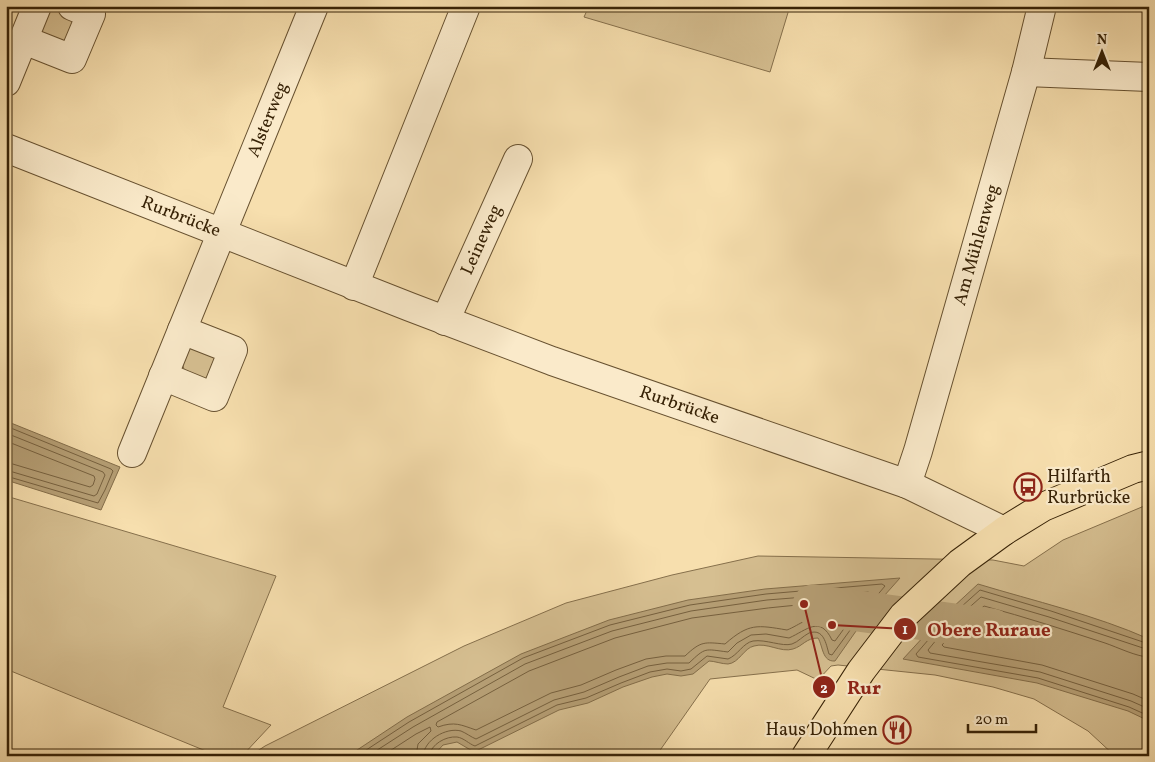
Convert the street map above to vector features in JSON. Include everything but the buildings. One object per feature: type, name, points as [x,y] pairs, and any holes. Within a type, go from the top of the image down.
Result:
[{"type":"main road","points":[[806,756],[861,671],[903,616],[960,563],[1004,531],[1042,507],[1133,469],[1149,465]]},
{"type":"street","points":[[6,82],[38,6]]},
{"type":"street","points":[[24,40],[72,59],[91,14],[72,6]]},
{"type":"street","name":"Alsterweg","points":[[132,453],[314,6]]},
{"type":"street","points":[[354,286],[466,6]]},
{"type":"street","name":"Am Mühlenweg","points":[[907,484],[921,442],[1026,72],[1042,6]]},
{"type":"street","points":[[1026,72],[1149,77]]},
{"type":"street","name":"Rurbrücke","points":[[6,148],[354,286],[552,361],[907,484],[1004,531]]},
{"type":"street","name":"Leineweg","points":[[445,321],[518,159]]},
{"type":"street","points":[[163,376],[214,397],[233,350],[182,330]]},
{"type":"shaded area","points":[[589,6],[790,6],[770,72],[584,17]]},
{"type":"shaded area","points":[[50,11],[64,11],[74,21],[64,46],[40,36],[44,15]]},
{"type":"shaded area","points":[[193,345],[217,355],[207,379],[199,380],[192,378],[184,369],[184,356]]},
{"type":"shaded area","points":[[6,496],[276,576],[223,707],[271,725],[242,756],[218,756],[6,669]]},
{"type":"shaded area","points":[[1149,504],[1149,756],[1115,756],[1088,731],[1034,699],[993,687],[935,675],[838,665],[831,666],[818,680],[797,670],[710,679],[656,756],[250,756],[265,746],[464,646],[566,603],[672,575],[758,556],[993,560],[1024,566],[1063,540]]},
{"type":"water","points":[[6,421],[120,467],[101,510],[6,480]]},
{"type":"water","points":[[900,578],[868,614],[835,661],[831,661],[825,656],[818,638],[810,639],[796,648],[788,650],[759,645],[750,647],[732,663],[726,664],[709,661],[693,674],[681,676],[667,674],[652,677],[623,687],[588,703],[559,710],[474,752],[457,742],[443,745],[433,756],[348,756],[407,717],[521,654],[609,620],[688,600],[765,589]]},
{"type":"water","points":[[978,584],[1086,616],[1149,639],[1149,721],[1128,711],[1037,683],[903,659],[938,621]]},
{"type":"waterway","points":[[813,605],[992,629]]},
{"type":"place","name":"Hilfarth Rurbrücke","points":[[1028,487]]},
{"type":"place","name":"Rur","points":[[804,604]]},
{"type":"place","name":"Obere Ruraue","points":[[832,625]]},
{"type":"place","name":"Haus Dohmen","points":[[897,730]]}]
